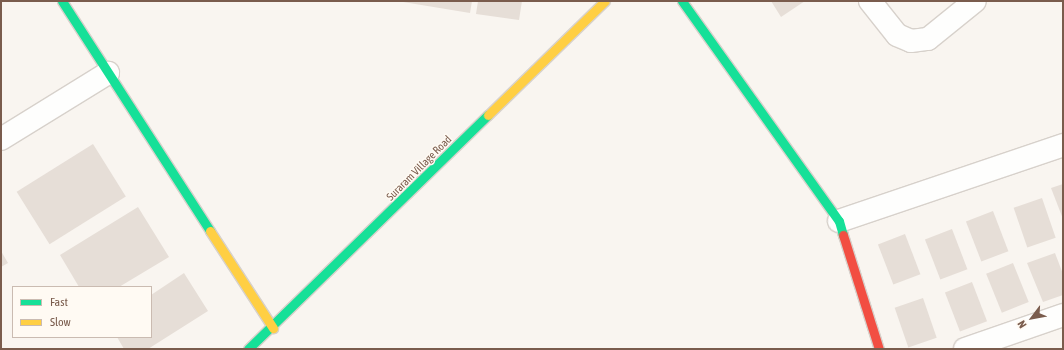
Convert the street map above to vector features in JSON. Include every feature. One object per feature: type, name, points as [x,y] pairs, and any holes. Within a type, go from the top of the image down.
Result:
[{"type":"street","points":[[62,1],[273,328]]},
{"type":"street","name":"Suraram Village Road","points":[[248,349],[273,328],[605,1]]},
{"type":"street","points":[[682,1],[839,221],[879,349]]},
{"type":"street","points":[[870,1],[896,34],[911,42],[928,39],[975,1]]},
{"type":"street","points":[[1,138],[108,73]]},
{"type":"street","points":[[839,221],[1063,145]]},
{"type":"street","points":[[965,349],[1063,315]]},
{"type":"building","points":[[397,1],[472,1],[470,13]]},
{"type":"building","points":[[478,1],[522,1],[519,20],[476,14]]},
{"type":"building","points":[[771,1],[805,1],[781,17]]},
{"type":"building","points":[[93,144],[126,197],[50,244],[17,192]]},
{"type":"building","points":[[1063,184],[1063,219],[1051,188]]},
{"type":"building","points":[[1042,198],[1056,238],[1027,247],[1014,208]]},
{"type":"building","points":[[138,207],[169,257],[121,286],[78,286],[60,255]]},
{"type":"building","points":[[993,211],[1008,251],[981,262],[966,221]]},
{"type":"building","points":[[952,229],[967,269],[940,280],[925,239]]},
{"type":"building","points":[[905,234],[920,274],[893,285],[878,244]]},
{"type":"building","points":[[1,251],[8,263],[1,267]]},
{"type":"building","points":[[1055,253],[1063,274],[1063,295],[1043,302],[1027,263]]},
{"type":"building","points":[[1013,263],[1029,302],[1002,313],[986,274]]},
{"type":"building","points":[[184,273],[208,311],[148,349],[124,349],[118,338],[152,338],[152,294]]},
{"type":"building","points":[[972,282],[987,321],[960,332],[945,292]]},
{"type":"building","points":[[923,298],[937,338],[908,347],[895,308]]},
{"type":"traffic: fast","points":[[62,1],[210,231]]},
{"type":"traffic: fast","points":[[682,1],[839,221],[843,235]]},
{"type":"traffic: fast","points":[[248,349],[488,115]]},
{"type":"traffic: slow","points":[[488,115],[605,1]]},
{"type":"traffic: slow","points":[[210,231],[273,328]]},
{"type":"traffic: jam","points":[[843,235],[879,349]]}]
